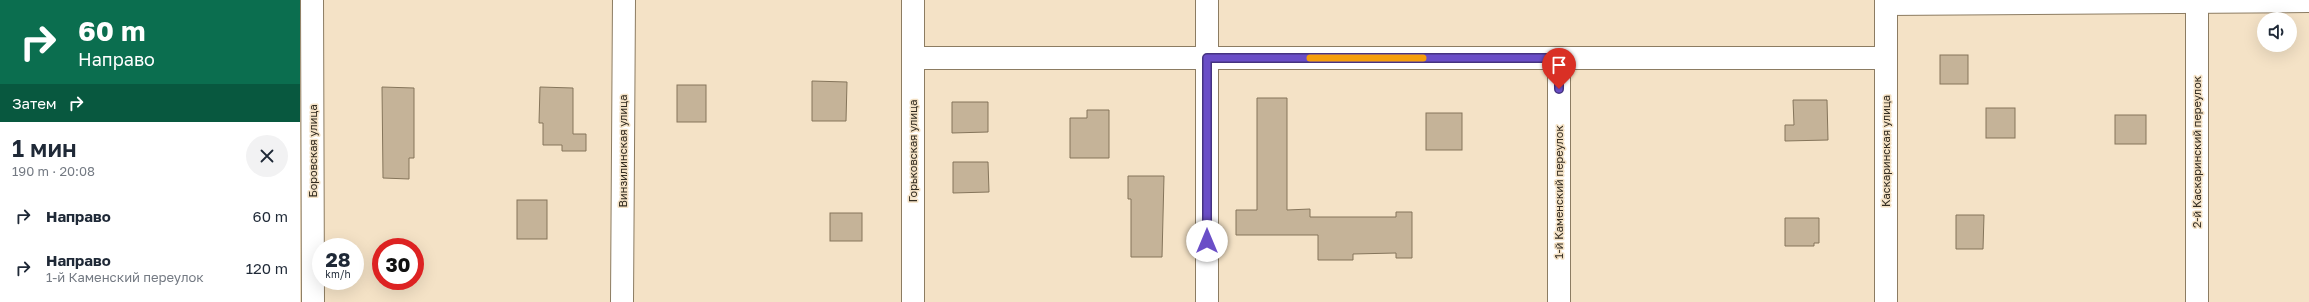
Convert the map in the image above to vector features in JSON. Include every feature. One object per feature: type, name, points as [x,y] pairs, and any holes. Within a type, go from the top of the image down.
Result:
[{"type":"street","name":"Боровская улица","points":[[312,0],[313,302]]},
{"type":"street","name":"Винзилинская улица","points":[[622,302],[624,0]]},
{"type":"street","name":"Горьковская улица","points":[[913,0],[913,302]]},
{"type":"street","points":[[1207,0],[1207,302]]},
{"type":"street","points":[[1886,2],[2309,1]]},
{"type":"street","name":"Каскаринская улица","points":[[1886,2],[1886,302]]},
{"type":"street","name":"2-й Каскаринский переулок","points":[[2197,2],[2197,302]]},
{"type":"street","points":[[913,58],[1886,58]]},
{"type":"street","name":"1-й Каменский переулок","points":[[1559,58],[1559,302]]},
{"type":"building","points":[[1940,55],[1968,55],[1968,84],[1940,84]]},
{"type":"building","points":[[812,81],[847,82],[846,121],[812,121]]},
{"type":"building","points":[[677,85],[706,85],[706,122],[677,122]]},
{"type":"building","points":[[382,87],[414,88],[414,158],[409,158],[409,179],[383,178]]},
{"type":"building","points":[[540,87],[573,88],[573,134],[586,134],[586,151],[562,151],[562,145],[543,145],[543,123],[539,123]]},
{"type":"building","points":[[1257,98],[1287,98],[1287,210],[1310,209],[1310,217],[1396,217],[1396,212],[1412,212],[1412,258],[1396,258],[1396,253],[1353,254],[1353,260],[1318,260],[1318,235],[1236,235],[1236,210],[1257,210]]},
{"type":"building","points":[[1793,100],[1827,100],[1828,140],[1785,141],[1785,125],[1794,125]]},
{"type":"building","points":[[952,102],[988,102],[988,132],[952,133]]},
{"type":"building","points":[[1986,108],[2015,108],[2015,138],[1986,138]]},
{"type":"building","points":[[1087,110],[1109,110],[1109,158],[1070,158],[1070,118],[1087,118]]},
{"type":"building","points":[[1426,113],[1462,113],[1462,150],[1426,150]]},
{"type":"building","points":[[2115,115],[2146,115],[2146,144],[2115,144]]},
{"type":"building","points":[[953,162],[988,162],[989,192],[953,193]]},
{"type":"building","points":[[1128,176],[1164,176],[1162,257],[1131,257],[1131,199],[1128,199]]},
{"type":"building","points":[[517,200],[547,200],[547,239],[517,239]]},
{"type":"building","points":[[830,213],[862,213],[862,241],[830,241]]},
{"type":"building","points":[[1956,215],[1984,215],[1983,249],[1956,249]]},
{"type":"building","points":[[1785,218],[1819,218],[1819,243],[1814,243],[1814,246],[1785,246]]},
{"type":"slow traffic","points":[[1310,58],[1423,58]]},
{"type":"route","points":[[1207,241],[1207,58],[1559,58],[1559,89]]}]
